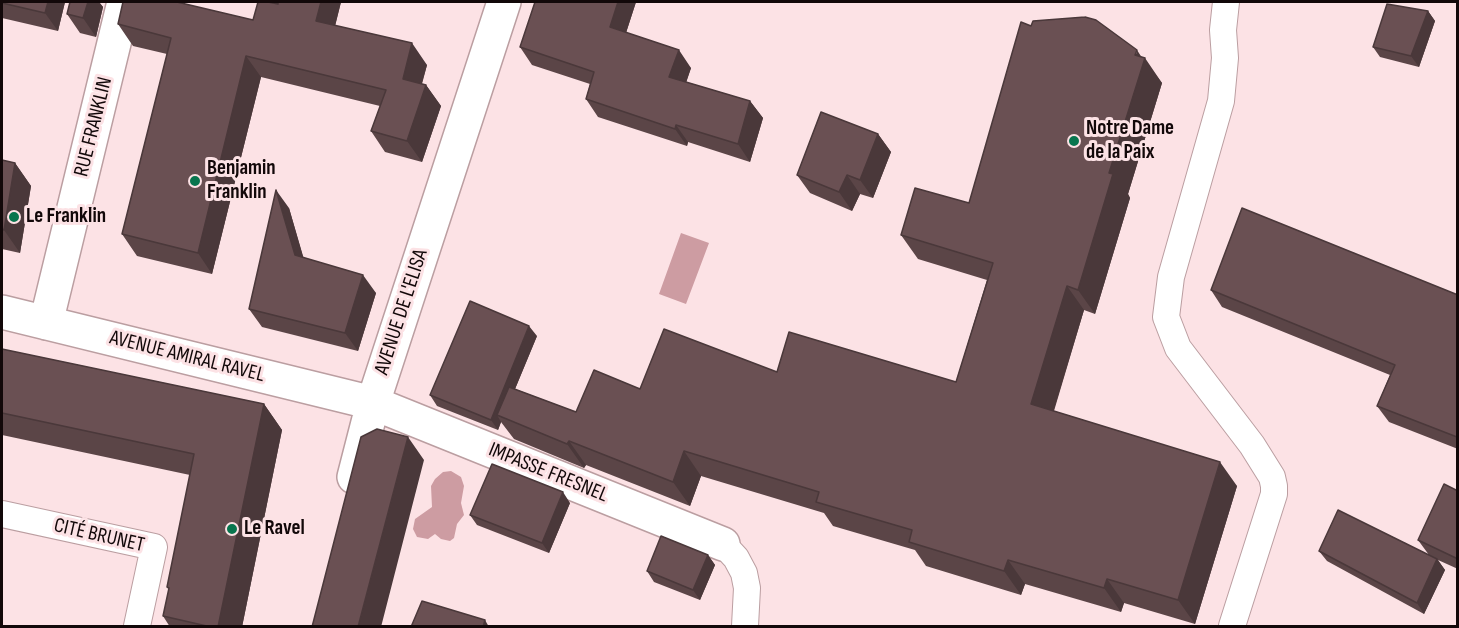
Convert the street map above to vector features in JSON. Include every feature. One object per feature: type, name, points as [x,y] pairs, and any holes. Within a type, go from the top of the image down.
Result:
[{"type":"street","name":"RUE FRANKLIN","points":[[46,323],[124,2]]},
{"type":"street","name":"AVENUE DE L'ELISA","points":[[347,504],[373,403],[504,2]]},
{"type":"street","name":"AVENUE AMIRAL RAVEL","points":[[2,312],[373,403]]},
{"type":"street","name":"IMPASSE FRESNEL","points":[[373,403],[723,543]]},
{"type":"lane","points":[[1226,2],[1223,30],[1225,58],[1221,101],[1171,277],[1166,316],[1178,348],[1252,445],[1272,477],[1274,486],[1274,494],[1232,627]]},
{"type":"lane","name":"CITÉ BRUNET","points":[[2,514],[154,547],[137,627]]},
{"type":"lane","points":[[723,543],[736,558],[744,573],[747,588],[745,627]]},
{"type":"shaded area","points":[[681,233],[709,243],[686,304],[659,294]]},
{"type":"shaded area","points":[[451,471],[461,477],[464,486],[461,503],[464,515],[457,524],[454,538],[450,541],[441,539],[435,534],[428,539],[417,537],[413,529],[415,519],[432,507],[431,486],[443,472]]},
{"type":"building","points":[[2,2],[48,2],[45,13]]},
{"type":"building","points":[[70,2],[88,2],[83,18],[67,14]]},
{"type":"building","points":[[123,2],[177,2],[253,20],[258,2],[278,4],[278,2],[321,2],[316,21],[412,43],[403,79],[426,85],[407,141],[371,131],[386,90],[246,56],[198,253],[122,234],[171,38],[118,24]]},
{"type":"building","points":[[535,2],[618,2],[610,27],[679,50],[669,77],[750,101],[738,144],[676,125],[675,129],[586,99],[594,72],[520,47]]},
{"type":"building","points":[[1387,4],[1428,11],[1411,56],[1373,47]]},
{"type":"building","points":[[1085,17],[1096,20],[1137,50],[1135,55],[1145,58],[1109,173],[1113,174],[1078,290],[1067,286],[1031,404],[1220,462],[1178,600],[1107,579],[1104,588],[1008,560],[1004,571],[909,542],[912,530],[816,502],[819,492],[684,451],[673,482],[569,441],[567,444],[497,415],[509,387],[576,412],[594,370],[640,389],[664,329],[777,372],[789,332],[956,382],[993,263],[901,235],[915,188],[969,203],[1021,22],[1031,26],[1033,21]]},
{"type":"building","points":[[821,112],[878,134],[860,180],[847,175],[839,192],[797,175]]},
{"type":"building","points":[[2,160],[15,163],[4,230],[2,229]]},
{"type":"building","points":[[276,190],[295,255],[363,275],[345,333],[249,309]]},
{"type":"building","points":[[1242,208],[1458,295],[1457,437],[1377,406],[1395,365],[1211,290]]},
{"type":"building","points":[[470,301],[529,326],[491,420],[430,395]]},
{"type":"building","name":"Le Ravel","points":[[2,349],[264,404],[218,627],[163,616],[194,454],[2,413]]},
{"type":"building","points":[[377,429],[408,437],[358,627],[312,627],[361,437]]},
{"type":"building","points":[[492,464],[563,492],[542,543],[470,515]]},
{"type":"building","points":[[1444,484],[1458,491],[1458,559],[1418,540]]},
{"type":"building","points":[[1338,510],[1437,559],[1417,603],[1319,551]]},
{"type":"building","points":[[661,536],[708,555],[693,590],[647,571]]},
{"type":"building","points":[[422,601],[485,620],[483,627],[411,627]]},
{"type":"place","name":"Notre Dame de la Paix","points":[[1074,141]]},
{"type":"place","name":"Benjamin Franklin","points":[[195,181]]},
{"type":"place","name":"Le Franklin","points":[[14,217]]},
{"type":"place","name":"Le Ravel","points":[[232,529]]}]
